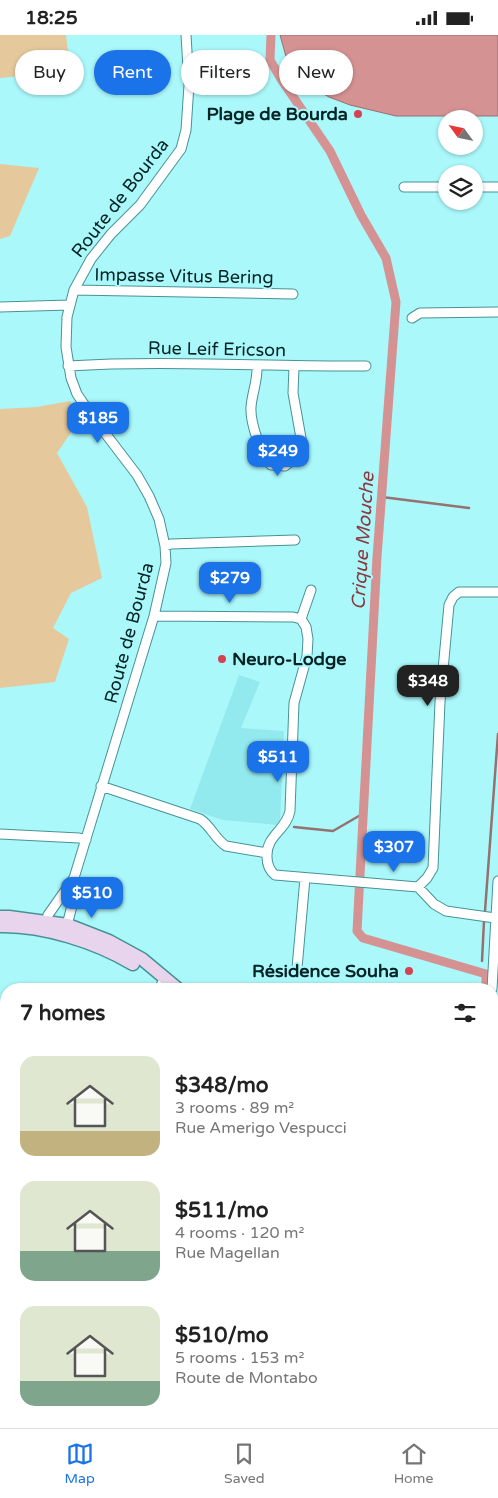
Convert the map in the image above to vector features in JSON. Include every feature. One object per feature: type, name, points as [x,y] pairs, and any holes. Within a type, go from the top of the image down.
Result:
[{"type":"main road","points":[[0,917],[9,917],[109,941],[142,959],[162,983]]},
{"type":"main road","points":[[0,926],[46,926]]},
{"type":"street","name":"Route de Bourda","points":[[65,930],[73,902],[74,878],[154,616],[166,563],[165,546],[159,519],[141,482],[78,394],[68,366],[66,347],[69,305],[74,290],[90,259],[111,234],[140,205],[181,149],[186,130],[189,85],[186,35]]},
{"type":"street","points":[[404,187],[438,187]]},
{"type":"street","points":[[483,187],[498,187]]},
{"type":"street","name":"Impasse Vitus Bering","points":[[74,290],[293,294]]},
{"type":"street","points":[[0,307],[69,305]]},
{"type":"street","points":[[412,318],[420,313],[498,312]]},
{"type":"street","name":"Rue Leif Ericson","points":[[68,366],[124,363],[294,367],[366,366]]},
{"type":"street","points":[[257,365],[257,377],[250,408],[256,436],[264,457],[271,465],[285,466],[296,457],[301,437],[293,393],[294,367]]},
{"type":"street","points":[[165,546],[170,544],[295,539]]},
{"type":"street","points":[[301,619],[311,590]]},
{"type":"street","points":[[418,887],[433,868],[440,702],[449,605],[453,597],[459,592],[498,592]]},
{"type":"street","points":[[154,616],[293,617],[301,619],[306,627],[308,639],[307,656],[294,703],[290,811],[288,819],[270,839],[267,853],[269,870],[275,875],[418,887],[434,904],[446,911],[495,918]]},
{"type":"street","points":[[101,787],[200,819],[208,825],[226,846],[267,853]]},
{"type":"street","points":[[0,834],[79,838],[86,840]]},
{"type":"street","name":"Route de Bourda","points":[[46,926],[48,915],[74,878]]},
{"type":"street","points":[[296,968],[305,878]]},
{"type":"street","points":[[492,983],[498,881]]},
{"type":"shaded area","points":[[0,35],[66,35],[68,50],[15,50],[15,77],[0,78]]},
{"type":"shaded area","points":[[280,35],[498,35],[498,116],[483,116],[483,110],[438,110],[438,116],[396,116],[350,105],[325,95],[353,95],[353,50],[284,50]]},
{"type":"shaded area","points":[[0,164],[39,168],[10,236],[0,239]]},
{"type":"shaded area","points":[[70,401],[81,418],[57,453],[87,507],[102,578],[71,593],[53,628],[69,639],[55,682],[0,688],[0,409],[37,407]]},
{"type":"shaded area","points":[[239,675],[260,682],[241,728],[284,731],[280,823],[277,825],[223,820],[190,809]]},
{"type":"waterway","name":"Crique Mouche","points":[[271,35],[270,60],[330,151],[361,215],[386,258],[396,302],[377,557],[357,931],[363,938],[486,974],[486,983]]},
{"type":"waterway","points":[[382,497],[469,508]]},
{"type":"waterway","points":[[485,911],[498,734]]},
{"type":"waterway","points":[[294,827],[333,831],[364,813]]},
{"type":"waterway","points":[[482,961],[484,921]]},
{"type":"place","name":"Plage de Bourda","points":[[358,114]]},
{"type":"place","name":"Neuro-Lodge","points":[[222,659]]},
{"type":"place","name":"Résidence Souha","points":[[409,971]]}]
